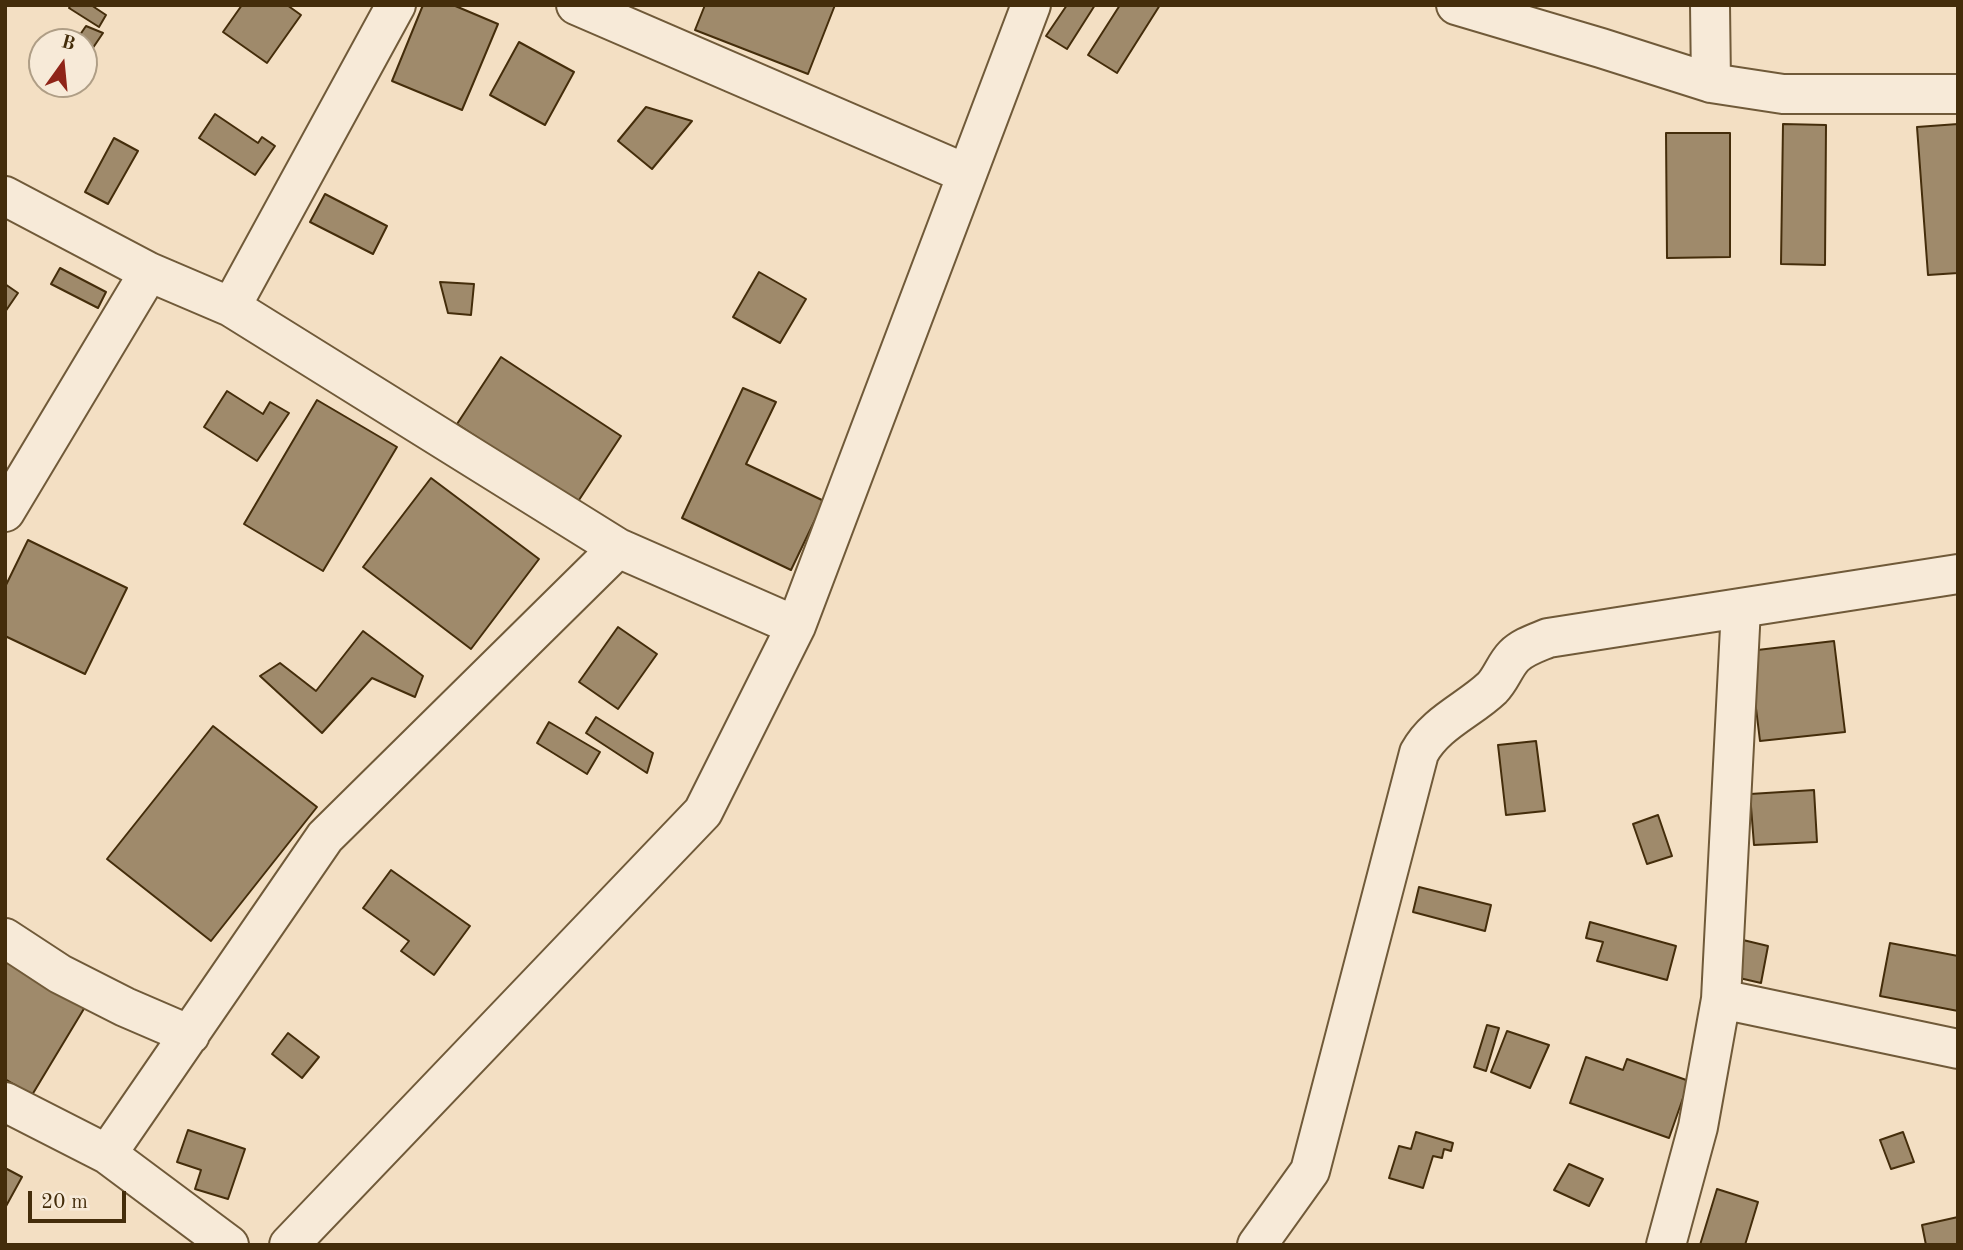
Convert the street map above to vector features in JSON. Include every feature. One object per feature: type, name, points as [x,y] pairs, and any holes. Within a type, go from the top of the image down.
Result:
[{"type":"street","points":[[232,306],[396,5]]},
{"type":"street","points":[[576,5],[967,174]]},
{"type":"street","points":[[289,1245],[703,812],[796,626],[1031,5]]},
{"type":"street","points":[[1456,5],[1711,83],[1783,94],[1958,94]]},
{"type":"street","points":[[1710,5],[1711,83]]},
{"type":"street","points":[[5,197],[149,272],[232,306],[618,548],[796,626]]},
{"type":"street","points":[[5,512],[149,272]]},
{"type":"street","points":[[107,1154],[326,837],[618,548]]},
{"type":"street","points":[[1257,1245],[1310,1171],[1419,753],[1425,742],[1439,729],[1493,687],[1513,657],[1526,647],[1548,638],[1958,574]]},
{"type":"street","points":[[1666,1245],[1698,1127],[1721,999],[1741,608]]},
{"type":"street","points":[[5,938],[60,974],[125,1007],[190,1035]]},
{"type":"street","points":[[1721,999],[1958,1049]]},
{"type":"street","points":[[5,1102],[107,1154],[229,1245]]},
{"type":"building","points":[[71,5],[91,5],[106,15],[99,27],[69,8]]},
{"type":"building","points":[[242,5],[287,5],[301,15],[267,63],[223,32]]},
{"type":"building","points":[[423,5],[453,5],[498,24],[462,110],[392,81]]},
{"type":"building","points":[[705,5],[835,5],[808,74],[695,30]]},
{"type":"building","points":[[1067,5],[1095,5],[1067,49],[1046,36]]},
{"type":"building","points":[[1120,5],[1160,5],[1117,73],[1088,55]]},
{"type":"building","points":[[519,42],[574,72],[545,125],[490,95]]},
{"type":"building","points":[[646,107],[692,121],[652,169],[618,141]]},
{"type":"building","points":[[215,114],[258,143],[262,137],[275,146],[255,175],[199,138]]},
{"type":"building","points":[[1783,124],[1826,125],[1825,265],[1781,264]]},
{"type":"building","points":[[1958,124],[1958,273],[1928,275],[1917,127]]},
{"type":"building","points":[[1666,133],[1730,133],[1730,257],[1667,258]]},
{"type":"building","points":[[114,138],[138,151],[108,204],[85,192]]},
{"type":"building","points":[[325,194],[387,226],[373,254],[310,222]]},
{"type":"building","points":[[60,268],[106,292],[98,308],[51,284]]},
{"type":"building","points":[[759,272],[806,299],[780,343],[733,317]]},
{"type":"building","points":[[440,282],[474,284],[471,315],[448,313]]},
{"type":"building","points":[[5,284],[18,293],[5,312]]},
{"type":"building","points":[[501,357],[621,436],[577,503],[457,424]]},
{"type":"building","points":[[743,388],[776,402],[746,464],[824,501],[791,570],[682,518]]},
{"type":"building","points":[[227,391],[263,414],[270,402],[289,413],[257,461],[204,427]]},
{"type":"building","points":[[317,400],[397,447],[323,571],[244,524]]},
{"type":"building","points":[[431,478],[539,559],[471,649],[363,567]]},
{"type":"building","points":[[28,540],[127,588],[85,674],[5,636],[5,587]]},
{"type":"building","points":[[618,627],[657,654],[618,709],[579,682]]},
{"type":"building","points":[[363,631],[423,676],[415,697],[372,678],[322,733],[260,676],[280,663],[316,691]]},
{"type":"building","points":[[1834,641],[1845,732],[1760,741],[1749,651]]},
{"type":"building","points":[[596,717],[653,753],[647,773],[586,733]]},
{"type":"building","points":[[549,722],[600,752],[587,774],[537,743]]},
{"type":"building","points":[[213,726],[317,807],[211,941],[107,859]]},
{"type":"building","points":[[1536,741],[1545,811],[1506,815],[1498,745]]},
{"type":"building","points":[[1814,790],[1817,842],[1754,845],[1750,794]]},
{"type":"building","points":[[1658,815],[1672,856],[1647,864],[1633,824]]},
{"type":"building","points":[[391,870],[470,926],[434,975],[401,951],[409,941],[363,908]]},
{"type":"building","points":[[1419,887],[1491,905],[1485,931],[1413,912]]},
{"type":"building","points":[[1590,922],[1676,946],[1667,980],[1597,961],[1603,942],[1586,938]]},
{"type":"building","points":[[1743,940],[1768,946],[1761,983],[1735,977]]},
{"type":"building","points":[[1890,943],[1958,956],[1958,1011],[1880,996]]},
{"type":"building","points":[[5,960],[85,1007],[32,1095],[5,1079]]},
{"type":"building","points":[[1487,1025],[1499,1028],[1486,1071],[1474,1067]]},
{"type":"building","points":[[1507,1031],[1549,1045],[1530,1088],[1491,1072]]},
{"type":"building","points":[[288,1033],[319,1057],[302,1078],[272,1054]]},
{"type":"building","points":[[1586,1057],[1623,1070],[1627,1059],[1689,1081],[1669,1138],[1570,1103]]},
{"type":"building","points":[[188,1130],[245,1149],[228,1199],[195,1189],[201,1170],[177,1162]]},
{"type":"building","points":[[1416,1132],[1453,1143],[1451,1151],[1444,1149],[1442,1158],[1433,1156],[1423,1188],[1389,1178],[1399,1146],[1411,1149]]},
{"type":"building","points":[[1903,1132],[1914,1162],[1891,1169],[1880,1140]]},
{"type":"building","points":[[1569,1164],[1603,1179],[1589,1206],[1554,1190]]},
{"type":"building","points":[[5,1168],[22,1177],[5,1208]]},
{"type":"building","points":[[1717,1189],[1758,1202],[1745,1245],[1700,1245]]},
{"type":"building","points":[[1958,1217],[1958,1245],[1926,1245],[1922,1225]]}]
